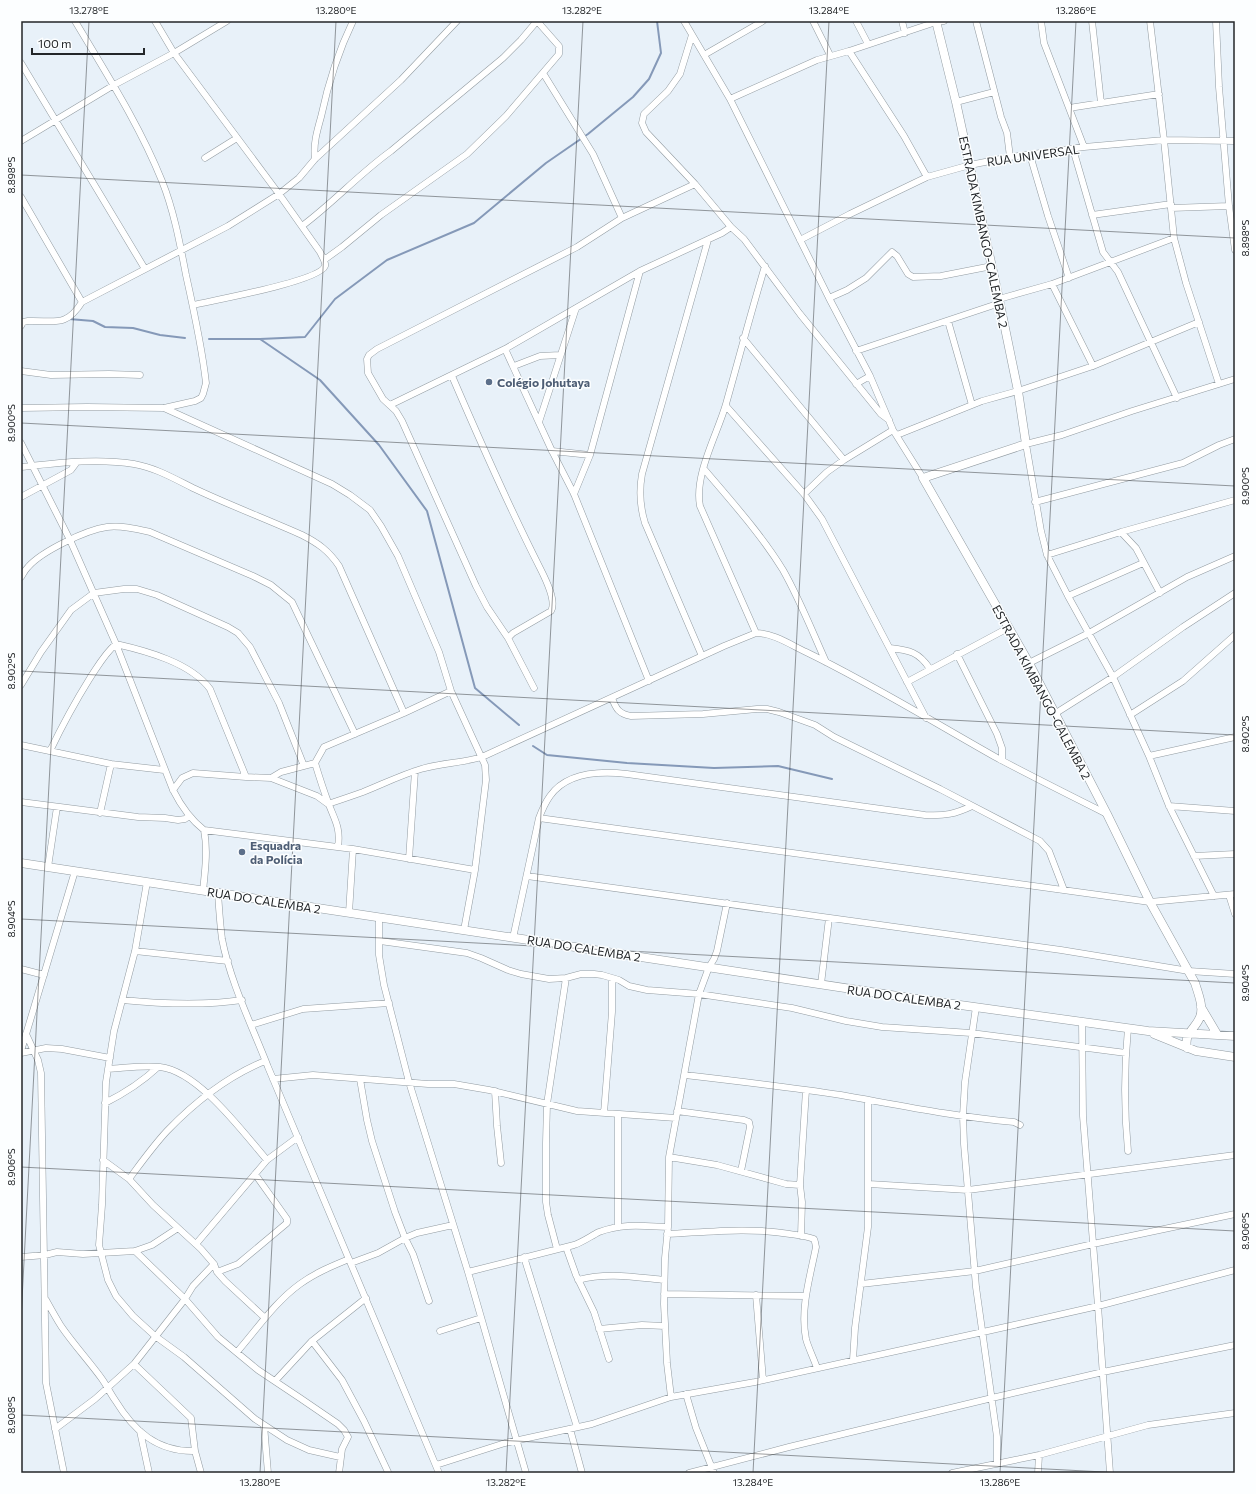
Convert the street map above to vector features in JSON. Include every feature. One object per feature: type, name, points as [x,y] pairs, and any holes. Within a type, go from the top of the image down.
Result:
[{"type":"main road","name":"ESTRADA KIMBANGO-CALEMBA 2","points":[[939,21],[1000,301],[1018,391],[1026,444]]},
{"type":"main road","points":[[923,478],[1026,444]]},
{"type":"main road","name":"ESTRADA KIMBANGO-CALEMBA 2","points":[[923,478],[1056,713],[1150,902],[1195,983],[1200,1006]]},
{"type":"main road","name":"RUA DO CALEMBA 2","points":[[21,863],[976,1007],[1148,1031],[1235,1036]]},
{"type":"main road","points":[[1187,1048],[1186,1040],[1188,1033],[1194,1027],[1200,1016],[1200,1006]]},
{"type":"main road","points":[[1200,1006],[1217,1034]]},
{"type":"main road","name":"RUA DO CALEMBA 2","points":[[1148,1031],[1187,1048],[1235,1058]]},
{"type":"street","points":[[21,408],[164,408],[195,401],[201,398],[205,389],[205,374],[193,305],[170,204],[162,181],[143,139],[114,86],[75,21]]},
{"type":"street","points":[[155,21],[174,53],[302,226],[324,260],[325,266],[323,269],[304,278],[258,292],[193,305]]},
{"type":"street","points":[[21,141],[227,21]]},
{"type":"street","points":[[315,159],[314,147],[333,70],[353,21]]},
{"type":"street","points":[[21,326],[23,322],[28,321],[62,320],[70,317],[75,313],[82,302],[228,226],[279,194],[299,178],[315,159],[400,80],[455,23],[448,21]]},
{"type":"street","points":[[302,226],[503,58],[537,21],[559,46],[559,54],[543,73],[506,116],[467,154],[381,215],[324,260]]},
{"type":"street","points":[[684,21],[730,99],[829,298],[870,376],[895,432],[923,478]]},
{"type":"street","points":[[704,56],[763,21]]},
{"type":"street","points":[[813,21],[830,55]]},
{"type":"street","points":[[856,21],[868,44]]},
{"type":"street","points":[[902,21],[905,33]]},
{"type":"street","points":[[730,99],[830,55],[848,51],[939,21]]},
{"type":"street","points":[[976,21],[994,92],[1007,133],[1010,157]]},
{"type":"street","points":[[1041,21],[1044,43],[1084,148]]},
{"type":"street","points":[[1092,21],[1101,103]]},
{"type":"street","points":[[1150,21],[1174,238],[1219,384]]},
{"type":"street","points":[[1216,21],[1219,87],[1235,250]]},
{"type":"street","points":[[692,35],[680,74],[668,91],[644,114],[642,123],[646,132],[695,184],[731,227],[744,239],[800,314],[856,384],[881,414],[890,421]]},
{"type":"street","points":[[848,51],[893,119],[927,177]]},
{"type":"street","points":[[21,63],[145,269]]},
{"type":"street","points":[[543,73],[593,154],[622,218]]},
{"type":"street","points":[[956,102],[994,92]]},
{"type":"street","points":[[1069,108],[1159,94]]},
{"type":"street","points":[[205,158],[237,138]]},
{"type":"street","name":"RUA UNIVERSAL","points":[[800,240],[927,177],[970,165],[1010,157],[1073,148],[1164,140],[1235,141]]},
{"type":"street","points":[[1073,148],[1103,252],[1118,272],[1177,398]]},
{"type":"street","points":[[1030,155],[1048,216],[1069,278]]},
{"type":"street","points":[[534,688],[508,638],[487,607],[476,586],[402,421],[390,405],[383,399],[368,373],[367,359],[369,355],[377,349],[577,247],[622,218],[695,184]]},
{"type":"street","points":[[21,198],[82,302]]},
{"type":"street","points":[[1092,215],[1171,206],[1231,208]]},
{"type":"street","points":[[390,405],[505,349],[640,271],[708,240],[731,227]]},
{"type":"street","points":[[856,351],[948,321],[1000,301],[1069,278],[1174,238]]},
{"type":"street","points":[[702,656],[645,523],[640,504],[640,489],[642,474],[708,240]]},
{"type":"street","points":[[829,298],[847,290],[866,278],[892,252],[897,256],[908,274],[913,277],[941,276],[992,266]]},
{"type":"street","points":[[756,633],[700,506],[698,493],[704,469],[726,406],[743,338],[765,266]]},
{"type":"street","points":[[574,494],[590,455],[640,271]]},
{"type":"street","points":[[1052,284],[1093,366]]},
{"type":"street","points":[[539,422],[576,308]]},
{"type":"street","points":[[948,321],[972,405]]},
{"type":"street","points":[[804,494],[828,472],[844,460],[895,432],[972,405],[1093,366],[1150,341],[1199,322]]},
{"type":"street","points":[[743,338],[844,460]]},
{"type":"street","points":[[505,349],[552,451],[574,494],[649,682]]},
{"type":"street","points":[[514,366],[540,356],[560,355]]},
{"type":"street","points":[[21,371],[51,375],[140,375]]},
{"type":"street","points":[[452,376],[516,521],[544,577],[553,604],[551,611],[508,638]]},
{"type":"street","points":[[856,384],[870,376]]},
{"type":"street","points":[[1026,444],[1062,435],[1132,411],[1235,379]]},
{"type":"street","points":[[726,406],[804,494],[822,519],[926,718]]},
{"type":"street","points":[[164,408],[332,484],[370,510],[381,526],[398,556],[439,652],[451,691],[485,765],[486,780],[475,870],[464,930]]},
{"type":"street","points":[[1035,502],[1183,463],[1235,439]]},
{"type":"street","points":[[21,443],[70,540],[94,593],[116,644],[173,790],[182,808],[197,825],[204,830],[353,849],[475,870]]},
{"type":"street","name":"ESTRADA KIMBANGO-CALEMBA 2","points":[[1026,444],[1035,502],[1047,555],[1113,677],[1170,806],[1214,896]]},
{"type":"street","points":[[552,451],[590,455]]},
{"type":"street","points":[[21,466],[77,462],[133,464],[168,474],[193,488],[302,534],[324,547],[333,556],[339,566],[404,713]]},
{"type":"street","points":[[21,497],[71,470],[77,462]]},
{"type":"street","points":[[704,469],[745,519],[782,569],[800,602],[826,662]]},
{"type":"street","points":[[1047,555],[1121,532],[1235,500]]},
{"type":"street","points":[[21,577],[29,566],[44,554],[90,531],[108,527],[136,529],[150,532],[253,576],[271,585],[292,602],[355,734]]},
{"type":"street","points":[[1121,532],[1136,548],[1160,593]]},
{"type":"street","points":[[1029,663],[1089,633],[1187,577],[1235,556]]},
{"type":"street","points":[[1068,596],[1143,563]]},
{"type":"street","points":[[21,685],[41,652],[71,610],[94,593],[124,589],[137,589],[156,595],[228,627],[238,633],[250,647],[279,703],[304,766]]},
{"type":"street","points":[[1056,713],[1113,677],[1183,627],[1235,593]]},
{"type":"street","points":[[907,682],[1008,628]]},
{"type":"street","points":[[328,804],[415,771],[482,757],[649,682],[702,656],[756,633],[768,635],[826,662],[1002,760],[1107,814]]},
{"type":"street","points":[[1130,715],[1183,681],[1235,635]]},
{"type":"street","points":[[50,751],[66,719],[102,659],[116,644]]},
{"type":"street","points":[[116,644],[161,657],[188,670],[204,682],[210,690],[246,778]]},
{"type":"street","points":[[890,648],[915,653],[926,662],[930,669]]},
{"type":"street","points":[[957,654],[999,737],[1002,748],[1002,760]]},
{"type":"street","points":[[271,778],[281,772],[315,763],[324,747],[451,691]]},
{"type":"street","points":[[612,698],[618,712],[631,716],[703,714],[766,709],[780,712],[815,725],[834,737],[1032,837],[1044,846],[1052,857],[1064,890]]},
{"type":"street","points":[[1149,756],[1235,737]]},
{"type":"street","points":[[21,745],[111,764],[164,770]]},
{"type":"street","points":[[315,763],[328,804],[339,828],[340,834],[338,847]]},
{"type":"street","points":[[100,813],[111,764]]},
{"type":"street","points":[[409,859],[415,771]]},
{"type":"street","points":[[513,938],[539,818],[544,806],[555,789],[578,777],[601,772],[627,774],[925,815],[944,816],[972,806]]},
{"type":"street","points":[[173,790],[182,778],[193,773],[246,778],[271,778],[317,796],[328,804]]},
{"type":"street","points":[[21,802],[100,813],[178,820],[185,819],[189,816]]},
{"type":"street","points":[[1170,806],[1235,811]]},
{"type":"street","points":[[48,867],[57,807]]},
{"type":"street","points":[[539,818],[1150,902],[1232,894],[1235,914]]},
{"type":"street","points":[[204,830],[206,839],[204,891]]},
{"type":"street","points":[[349,913],[353,849]]},
{"type":"street","points":[[1194,856],[1235,854]]},
{"type":"street","points":[[75,871],[21,1052],[46,1048],[62,1049],[110,1058]]},
{"type":"street","points":[[527,876],[1061,950],[1189,971],[1235,974]]},
{"type":"street","points":[[147,882],[135,951],[114,1031],[108,1069],[99,1245],[108,1280],[116,1296],[133,1316],[155,1336],[184,1357],[242,1408],[264,1425],[287,1440],[309,1450],[340,1457]]},
{"type":"street","points":[[218,893],[220,924],[228,961],[251,1025],[439,1473]]},
{"type":"street","points":[[671,1397],[667,1364],[664,1294],[668,1227],[669,1157],[699,994],[717,950],[727,903]]},
{"type":"street","points":[[379,917],[380,955],[389,1003],[409,1082],[482,1318],[526,1473]]},
{"type":"street","points":[[821,984],[829,918]]},
{"type":"street","points":[[380,941],[467,953],[521,974],[549,979],[566,978],[581,974],[594,974],[612,978],[629,986],[647,990],[699,994],[792,1008],[846,1021],[882,1027],[971,1033],[1126,1053]]},
{"type":"street","points":[[135,951],[228,961]]},
{"type":"street","points":[[21,969],[44,975]]},
{"type":"street","points":[[557,1249],[548,1215],[545,1174],[548,1104],[566,978]]},
{"type":"street","points":[[604,1113],[612,1012],[612,978]]},
{"type":"street","points":[[122,1000],[198,1005],[218,1004],[242,1000]]},
{"type":"street","points":[[251,1025],[303,1009],[389,1003]]},
{"type":"street","points":[[976,1007],[965,1082],[963,1116],[964,1144],[975,1271],[997,1437],[997,1464]]},
{"type":"street","points":[[1082,1022],[1082,1116],[1110,1473]]},
{"type":"street","points":[[1128,1028],[1124,1115],[1128,1151]]},
{"type":"street","points":[[26,1034],[34,1050],[41,1073],[46,1383],[64,1473]]},
{"type":"street","points":[[129,1179],[166,1132],[209,1094],[239,1073],[265,1061]]},
{"type":"street","points":[[108,1069],[158,1067],[172,1069],[189,1078],[209,1094],[267,1160]]},
{"type":"street","points":[[106,1103],[122,1095],[145,1079],[158,1067]]},
{"type":"street","points":[[273,1079],[312,1075],[428,1084],[454,1084],[495,1091],[577,1111],[676,1118]]},
{"type":"street","points":[[685,1075],[806,1090],[963,1116],[1014,1122],[1020,1125]]},
{"type":"street","points":[[360,1079],[366,1120],[372,1141],[395,1212],[413,1254],[430,1301]]},
{"type":"street","points":[[801,1236],[802,1202],[800,1184],[806,1090]]},
{"type":"street","points":[[495,1091],[497,1126],[502,1163]]},
{"type":"street","points":[[853,1360],[855,1328],[868,1227],[868,1100]]},
{"type":"street","points":[[677,1111],[744,1120],[748,1122],[750,1127],[740,1171]]},
{"type":"street","points":[[618,1114],[618,1226]]},
{"type":"street","points":[[196,1244],[267,1160],[298,1137]]},
{"type":"street","points":[[869,1184],[968,1190],[1235,1155]]},
{"type":"street","points":[[669,1157],[690,1159],[779,1182],[800,1184]]},
{"type":"street","points":[[103,1160],[129,1179],[196,1244],[214,1264],[217,1272],[225,1281],[265,1318]]},
{"type":"street","points":[[217,1272],[238,1264],[287,1223],[287,1218],[255,1174]]},
{"type":"street","points":[[861,1284],[975,1271],[1235,1214]]},
{"type":"street","points":[[237,1352],[265,1318],[288,1294],[312,1276],[350,1261],[378,1253],[417,1233],[453,1225]]},
{"type":"street","points":[[468,1272],[566,1247],[586,1240],[597,1233],[618,1226],[629,1225],[668,1227]]},
{"type":"street","points":[[21,1257],[45,1255],[57,1252],[100,1253],[135,1251],[152,1245],[178,1228]]},
{"type":"street","points":[[667,1234],[759,1230],[814,1239],[816,1245],[806,1296],[806,1338],[817,1368]]},
{"type":"street","points":[[566,1247],[578,1280],[591,1305],[609,1359]]},
{"type":"street","points":[[135,1251],[185,1299],[218,1336],[258,1370],[338,1424],[344,1430],[348,1437],[342,1449],[339,1473]]},
{"type":"street","points":[[524,1257],[577,1427]]},
{"type":"street","points":[[55,1429],[89,1404],[134,1364],[185,1299],[193,1286],[214,1264]]},
{"type":"street","points":[[436,1465],[492,1446],[592,1424],[671,1397],[763,1380],[1098,1306],[1235,1270]]},
{"type":"street","points":[[578,1280],[592,1276],[612,1275],[664,1280]]},
{"type":"street","points":[[664,1294],[806,1296]]},
{"type":"street","points":[[756,1295],[763,1380]]},
{"type":"street","points":[[45,1298],[61,1326],[108,1388],[120,1408],[140,1430],[150,1440],[167,1448],[177,1450],[195,1450]]},
{"type":"street","points":[[275,1381],[312,1341],[366,1298]]},
{"type":"street","points":[[440,1332],[482,1318]]},
{"type":"street","points":[[599,1329],[642,1325],[665,1326]]},
{"type":"street","points":[[312,1341],[342,1380],[364,1421],[388,1472]]},
{"type":"street","points":[[689,1473],[713,1470],[992,1398],[1103,1372],[1235,1345]]},
{"type":"street","points":[[134,1364],[191,1418],[195,1450],[201,1473]]},
{"type":"street","points":[[686,1394],[696,1428],[713,1470]]},
{"type":"street","points":[[952,1473],[1039,1455],[1107,1437],[1125,1430],[1148,1425],[1235,1413]]},
{"type":"street","points":[[264,1425],[268,1473]]},
{"type":"street","points":[[570,1429],[582,1473]]},
{"type":"street","points":[[140,1430],[149,1473]]},
{"type":"street","points":[[1038,1473],[1039,1455]]},
{"type":"waterway","points":[[260,339],[305,337],[335,299],[387,260],[474,223],[546,163],[588,134],[633,97],[649,79],[661,53],[657,21]]},
{"type":"waterway","points":[[69,319],[93,321],[105,327],[133,328],[160,335],[185,338]]},
{"type":"waterway","points":[[209,339],[260,339],[320,380],[379,445],[427,511],[475,688],[519,725]]},
{"type":"waterway","points":[[533,746],[547,755],[627,763],[714,768],[778,766],[832,779]]},
{"type":"place","name":"Colégio Johutaya","points":[[489,382]]},
{"type":"place","name":"Esquadra da Polícia","points":[[242,852]]}]
